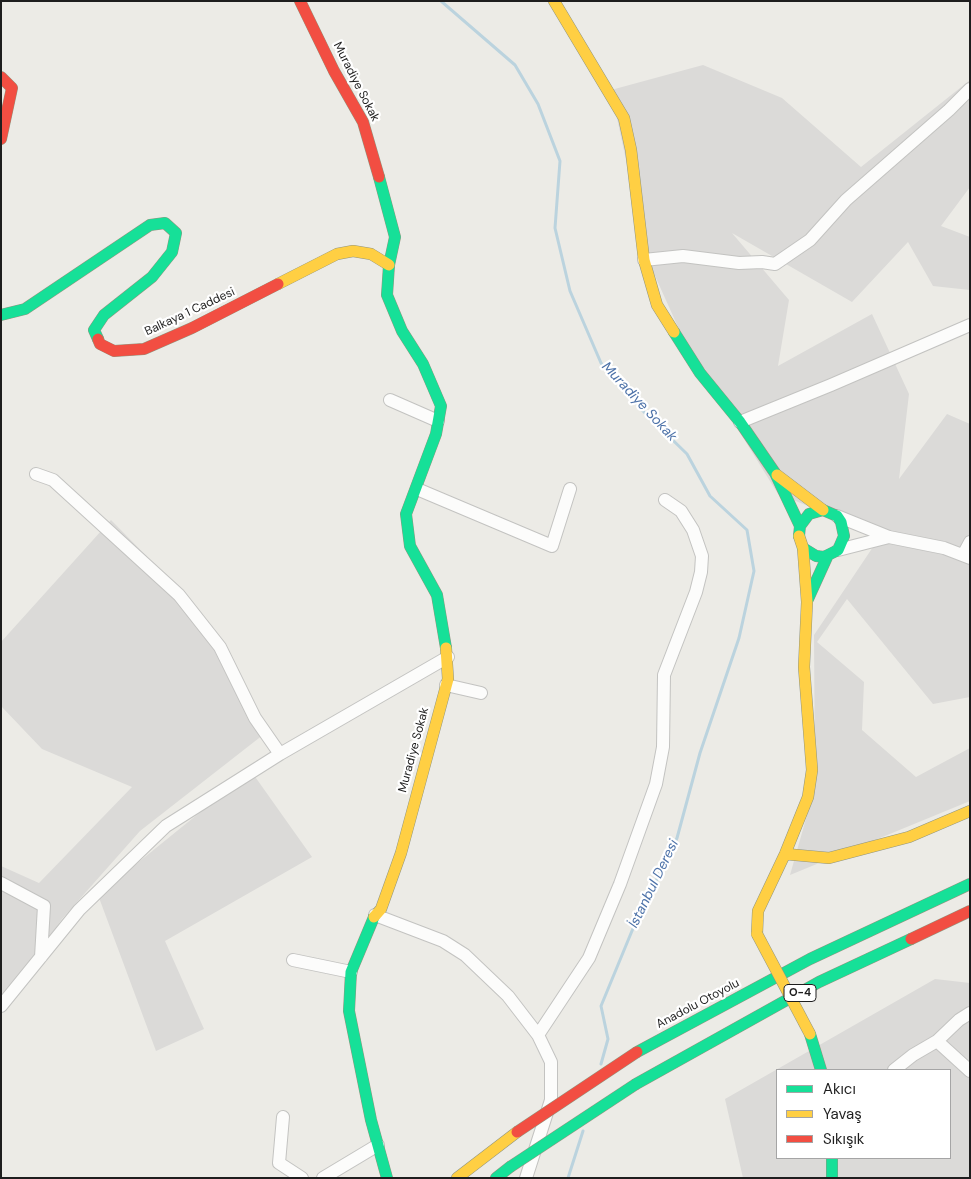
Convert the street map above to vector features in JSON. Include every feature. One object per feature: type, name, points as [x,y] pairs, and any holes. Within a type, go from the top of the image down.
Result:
[{"type":"main road","name":"Muradiye Sokak","points":[[300,1],[334,71],[363,122],[385,195],[395,237],[389,265],[387,295],[402,331],[423,364],[441,406],[417,489],[406,514],[410,546],[437,595],[448,657],[446,685],[401,853],[381,909],[374,915],[351,972],[349,1011],[387,1178]]},
{"type":"main road","points":[[554,1],[624,118],[631,150],[644,260],[658,305],[700,373],[740,422],[775,473],[800,526],[799,541],[803,548],[807,602],[804,667],[812,770],[808,797],[785,854],[758,911],[758,934],[810,1034],[821,1069]]},
{"type":"main road","points":[[1,77],[12,88],[1,139]]},
{"type":"main road","name":"Balkaya 1 Caddesi","points":[[1,316],[25,309],[150,225],[165,222],[176,233],[172,252],[152,277],[104,315],[94,330],[100,344],[114,351],[144,348],[192,328],[337,254],[353,251],[371,254],[389,265]]},
{"type":"main road","points":[[775,473],[823,510],[836,516],[841,522],[844,536],[807,602]]},
{"type":"main road","points":[[800,526],[809,514],[823,510]]},
{"type":"main road","points":[[803,548],[816,556],[833,553]]},
{"type":"main road","points":[[785,854],[829,858],[909,837],[970,811]]},
{"type":"main road","name":"Anadolu Otoyolu","points":[[457,1178],[516,1132],[637,1052],[810,959],[970,884]]},
{"type":"main road","name":"O-4","points":[[496,1178],[510,1166],[636,1084],[819,982],[970,911]]},
{"type":"main road","points":[[832,1159],[832,1178]]},
{"type":"street","points":[[644,260],[683,256],[739,263],[762,262],[775,264],[810,240],[846,200],[949,110],[970,89]]},
{"type":"street","points":[[740,422],[970,325]]},
{"type":"street","points":[[390,400],[438,421]]},
{"type":"street","points":[[36,474],[53,480],[179,595],[220,647],[255,718],[280,754]]},
{"type":"street","points":[[417,489],[552,546],[570,489]]},
{"type":"street","points":[[538,1036],[589,958],[620,884],[656,784],[663,748],[664,675],[696,592],[701,572],[702,556],[692,530],[681,511],[665,500]]},
{"type":"street","points":[[836,516],[889,537],[944,548],[967,556],[970,542]]},
{"type":"street","points":[[833,553],[889,537]]},
{"type":"street","points":[[1,1006],[79,910],[166,826],[280,754],[448,657]]},
{"type":"street","points":[[446,685],[481,693]]},
{"type":"street","points":[[1,883],[44,906],[41,957]]},
{"type":"street","points":[[374,915],[443,941],[465,955],[508,996],[538,1036],[550,1062],[550,1100],[526,1178]]},
{"type":"street","points":[[293,960],[351,972]]},
{"type":"street","points":[[895,1069],[913,1055],[937,1041],[959,1020],[970,1013]]},
{"type":"street","points":[[937,1041],[970,1070]]},
{"type":"street","points":[[283,1117],[279,1163],[302,1178]]},
{"type":"street","points":[[323,1178],[378,1145]]},
{"type":"shaded area","points":[[703,65],[782,98],[861,167],[970,80],[970,187],[941,226],[970,237],[970,290],[933,286],[908,242],[852,302],[732,233],[789,300],[778,366],[872,314],[909,394],[899,479],[947,414],[970,424],[970,697],[933,704],[847,599],[817,642],[864,682],[862,730],[916,777],[970,748],[970,801],[790,875],[815,787],[814,635],[881,535],[778,494],[687,347],[647,258],[611,90]]},
{"type":"shaded area","points":[[111,520],[172,582],[268,731],[140,831],[62,919],[1,1010],[1,866],[39,883],[132,787],[42,749],[1,706],[1,642]]},
{"type":"shaded area","points":[[251,771],[312,857],[165,941],[204,1029],[156,1051],[98,895]]},
{"type":"shaded area","points":[[935,979],[970,983],[970,1178],[743,1178],[725,1099],[776,1070],[776,1159],[951,1159],[951,1069],[778,1069]]},
{"type":"waterway","name":"Muradiye Sokak","points":[[441,1],[515,65],[538,104],[560,161],[555,228],[570,291],[601,363],[643,411],[687,454],[710,496],[747,530],[754,571],[739,638],[700,753],[677,838],[634,926],[601,1006],[608,1039],[601,1064]]},
{"type":"waterway","name":"İstanbul Deresi","points":[[568,1178],[583,1131]]},
{"type":"traffic: fast","points":[[379,177],[395,237],[389,265],[387,295],[402,331],[423,364],[441,406],[436,434],[406,514],[410,546],[437,595],[446,648]]},
{"type":"traffic: fast","points":[[1,315],[25,309],[150,225],[165,223],[176,233],[172,252],[152,277],[104,315],[94,330],[98,339]]},
{"type":"traffic: fast","points":[[674,332],[700,373],[740,422],[775,473],[800,526]]},
{"type":"traffic: fast","points":[[799,536],[800,526],[809,514],[823,510],[837,516],[841,522],[844,536],[838,550],[824,557],[816,556],[803,548]]},
{"type":"traffic: fast","points":[[808,599],[828,555]]},
{"type":"traffic: fast","points":[[637,1052],[810,959],[970,884]]},
{"type":"traffic: fast","points":[[374,917],[351,972],[349,1011],[371,1120],[387,1178]]},
{"type":"traffic: fast","points":[[636,1084],[819,982],[911,939]]},
{"type":"traffic: fast","points":[[810,1034],[821,1069]]},
{"type":"traffic: fast","points":[[510,1167],[636,1084]]},
{"type":"traffic: fast","points":[[832,1159],[832,1178]]},
{"type":"traffic: fast","points":[[496,1178],[510,1167]]},
{"type":"traffic: slow","points":[[554,1],[624,118],[631,150],[644,260],[657,305],[674,332]]},
{"type":"traffic: slow","points":[[278,284],[337,254],[353,251],[371,254],[389,265]]},
{"type":"traffic: slow","points":[[777,475],[823,510]]},
{"type":"traffic: slow","points":[[757,934],[758,911],[785,854],[808,797],[812,770],[804,667],[807,602],[803,548],[799,536]]},
{"type":"traffic: slow","points":[[374,917],[381,909],[401,853],[448,679],[446,648]]},
{"type":"traffic: slow","points":[[785,854],[829,858],[909,837],[970,811]]},
{"type":"traffic: slow","points":[[757,934],[810,1034]]},
{"type":"traffic: slow","points":[[457,1178],[517,1132]]},
{"type":"traffic: jam","points":[[300,1],[334,71],[363,122],[379,177]]},
{"type":"traffic: jam","points":[[1,77],[12,88],[1,139]]},
{"type":"traffic: jam","points":[[98,339],[100,344],[114,351],[144,349],[192,328],[278,284]]},
{"type":"traffic: jam","points":[[911,939],[970,911]]},
{"type":"traffic: jam","points":[[517,1132],[637,1052]]}]
